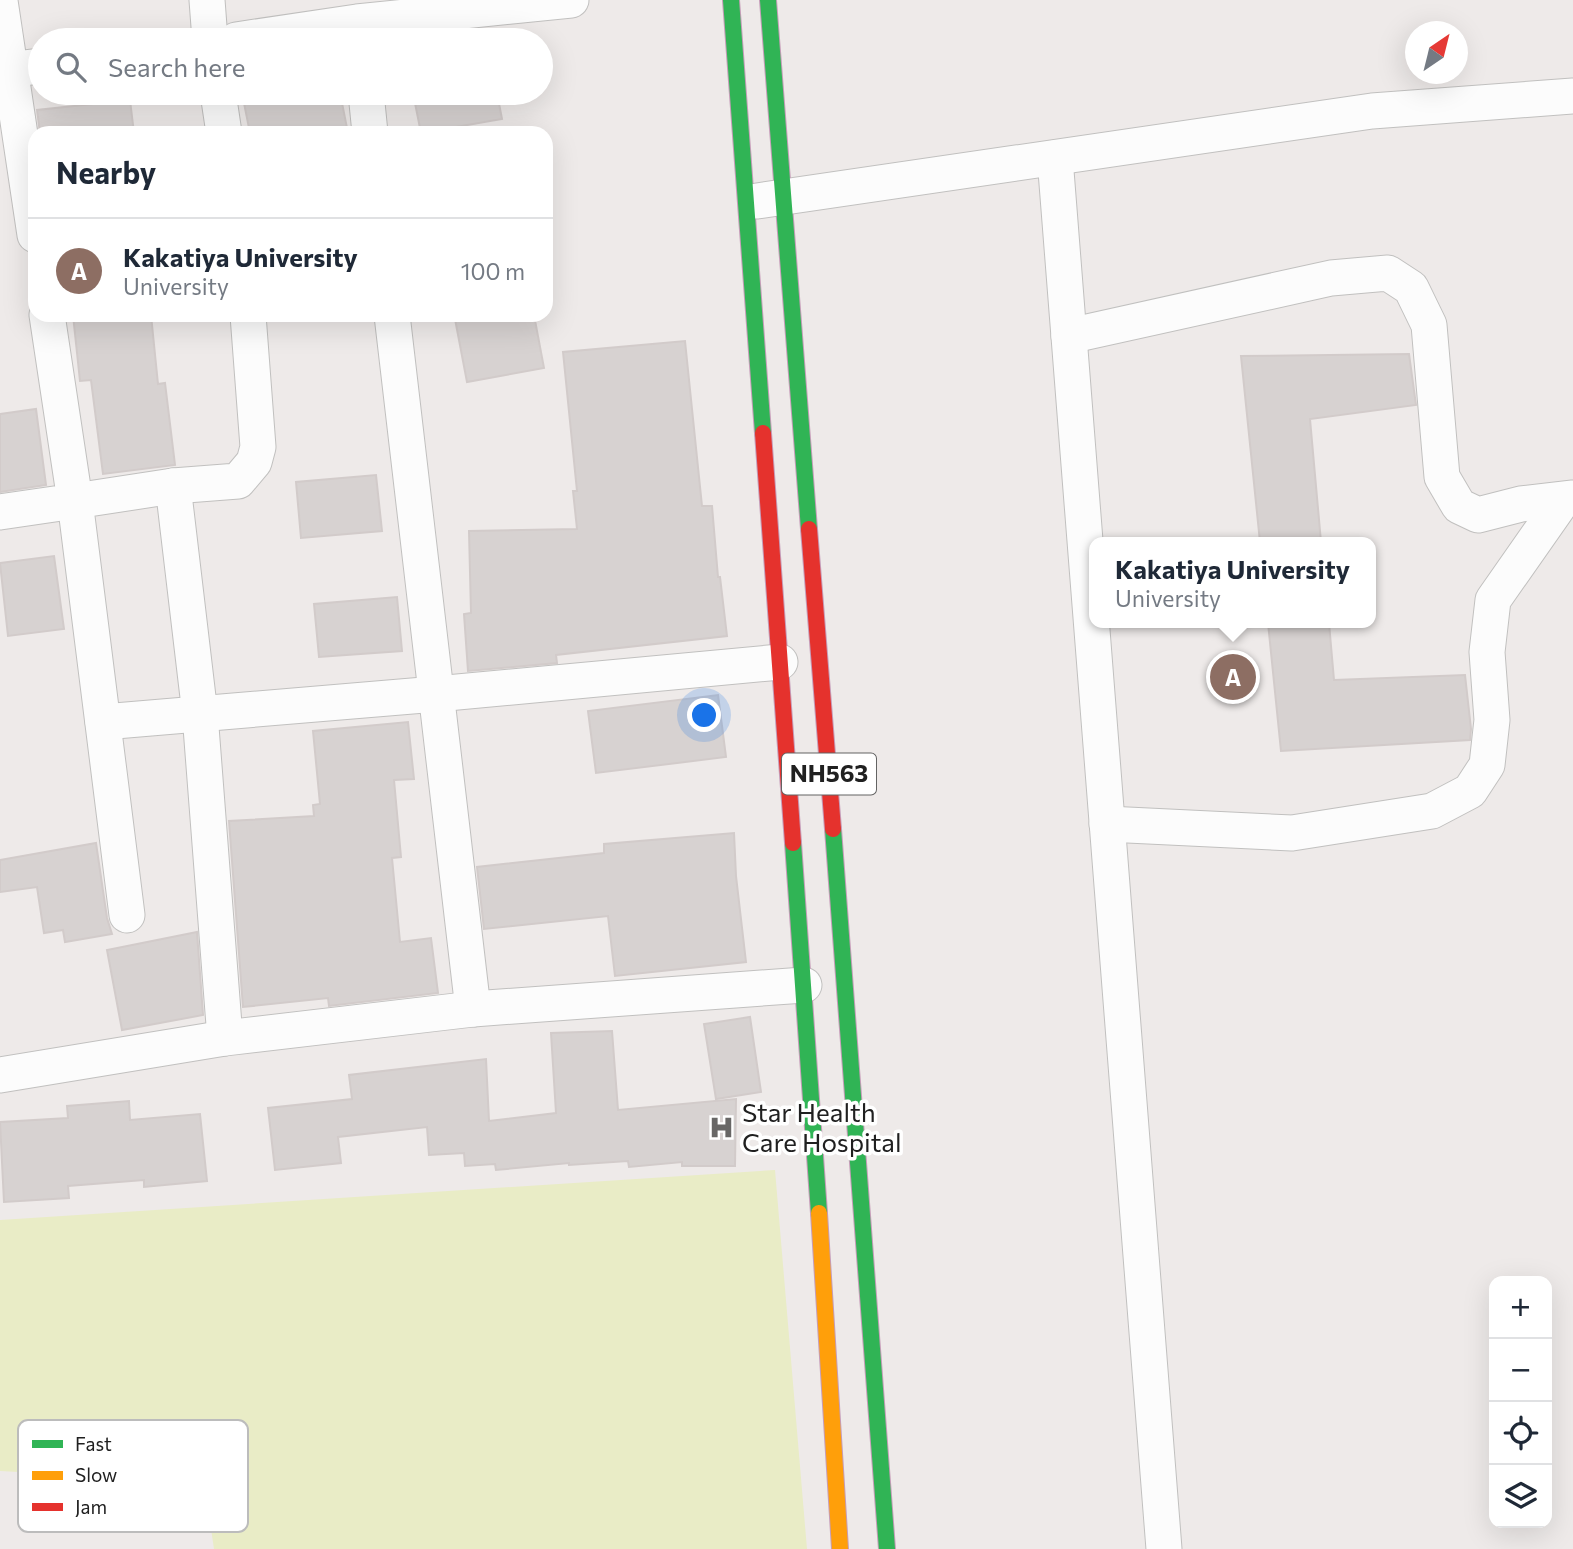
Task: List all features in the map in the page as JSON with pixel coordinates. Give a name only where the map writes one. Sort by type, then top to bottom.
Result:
[{"type":"highway","name":"NH563","points":[[731,0],[804,985],[840,1549]]},
{"type":"highway","name":"NH563","points":[[768,0],[887,1549]]},
{"type":"street","points":[[207,0],[210,28]]},
{"type":"street","points":[[312,28],[357,21],[570,0]]},
{"type":"street","points":[[0,1],[17,69],[28,170]]},
{"type":"street","points":[[746,202],[785,199],[1372,111],[1573,96]]},
{"type":"street","points":[[220,105],[223,126]]},
{"type":"street","points":[[367,105],[369,126]]},
{"type":"street","points":[[1055,158],[1089,593]]},
{"type":"street","points":[[1069,336],[1331,278],[1388,273],[1411,288],[1429,325],[1442,477],[1459,506],[1478,515],[1521,505],[1568,499]]},
{"type":"street","points":[[48,322],[75,501],[127,915]]},
{"type":"street","points":[[0,512],[173,486],[239,481],[254,462],[258,447],[249,322]]},
{"type":"street","points":[[393,322],[473,1009]]},
{"type":"street","points":[[173,486],[200,714],[225,1038]]},
{"type":"street","points":[[1107,824],[1292,833],[1432,811],[1469,791],[1487,765],[1492,720],[1487,652],[1493,600],[1568,499]]},
{"type":"street","points":[[1092,628],[1164,1549]]},
{"type":"street","points":[[103,722],[780,662]]},
{"type":"street","points":[[0,1075],[225,1038],[473,1009],[804,985]]},
{"type":"green space","points":[[775,1170],[807,1549],[214,1549],[211,1532],[248,1532],[248,1420],[18,1420],[18,1472],[0,1471],[0,1220]]},
{"type":"building","points":[[84,105],[131,105],[133,126],[39,126],[37,110]]},
{"type":"building","points":[[244,105],[342,105],[347,126],[249,126]]},
{"type":"building","points":[[415,105],[499,105],[502,119],[462,126],[420,126]]},
{"type":"building","points":[[74,322],[152,322],[158,384],[165,383],[175,465],[103,474],[91,380],[80,381]]},
{"type":"building","points":[[456,322],[535,322],[544,368],[467,382]]},
{"type":"building","points":[[685,341],[702,506],[712,506],[718,577],[727,636],[556,655],[557,663],[468,671],[464,614],[471,613],[469,531],[577,529],[573,491],[577,491],[563,352]]},
{"type":"building","points":[[1409,354],[1416,405],[1310,419],[1321,537],[1259,537],[1241,356]]},
{"type":"building","points":[[36,409],[46,485],[0,492],[0,414]]},
{"type":"building","points":[[376,475],[382,531],[301,538],[296,482]]},
{"type":"building","points":[[54,556],[64,629],[8,636],[0,563]]},
{"type":"building","points":[[397,597],[402,651],[319,657],[314,604]]},
{"type":"building","points":[[1269,628],[1329,628],[1334,680],[1465,675],[1470,740],[1281,751]]},
{"type":"building","points":[[718,695],[726,757],[596,773],[588,711]]},
{"type":"building","points":[[408,722],[414,779],[394,780],[401,857],[392,858],[400,942],[431,938],[438,993],[329,1006],[328,998],[243,1007],[229,821],[314,816],[313,805],[320,804],[313,731]]},
{"type":"building","points":[[734,833],[746,962],[615,976],[608,916],[484,929],[477,867],[604,853],[604,844]]},
{"type":"building","points":[[96,843],[107,918],[112,934],[65,942],[63,930],[44,933],[37,887],[0,892],[0,860]]},
{"type":"building","points":[[197,932],[203,1015],[122,1030],[107,950]]},
{"type":"building","points":[[750,1017],[761,1092],[716,1099],[704,1024]]},
{"type":"building","points":[[612,1031],[618,1110],[736,1099],[735,1166],[682,1166],[682,1162],[629,1167],[628,1161],[496,1170],[495,1164],[465,1166],[464,1153],[429,1155],[427,1127],[338,1137],[341,1163],[275,1170],[268,1108],[352,1099],[349,1075],[486,1059],[489,1121],[556,1113],[551,1033]]},
{"type":"building","points":[[129,1101],[130,1120],[200,1114],[207,1181],[144,1187],[144,1180],[68,1186],[69,1198],[4,1202],[0,1122],[68,1118],[67,1106]]},
{"type":"traffic: fast","points":[[731,0],[763,433]]},
{"type":"traffic: fast","points":[[768,0],[809,529]]},
{"type":"traffic: fast","points":[[833,829],[887,1549]]},
{"type":"traffic: fast","points":[[793,843],[819,1213]]},
{"type":"traffic: slow","points":[[819,1213],[840,1549]]},
{"type":"traffic: jam","points":[[763,433],[793,843]]},
{"type":"traffic: jam","points":[[809,529],[833,829]]},
{"type":"place","name":"Kakatiya University","points":[[1233,677]]},
{"type":"place","name":"Star Health Care Hospital","points":[[722,1128]]}]
